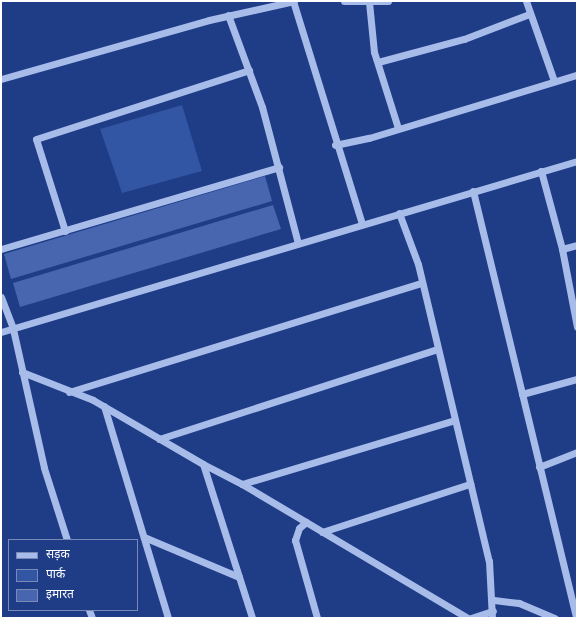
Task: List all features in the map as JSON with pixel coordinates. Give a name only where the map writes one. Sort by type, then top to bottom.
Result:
[{"type":"street","points":[[1,78],[228,15],[294,1],[335,145],[362,224]]},
{"type":"street","points":[[344,1],[388,1]]},
{"type":"street","points":[[526,1],[529,14],[554,81]]},
{"type":"street","points":[[369,2],[370,29],[378,62],[398,128]]},
{"type":"street","points":[[378,62],[464,39],[529,14]]},
{"type":"street","points":[[228,15],[249,70],[279,167],[298,243]]},
{"type":"street","points":[[65,230],[36,139],[249,70]]},
{"type":"street","points":[[335,145],[577,75]]},
{"type":"street","points":[[1,332],[577,161]]},
{"type":"street","points":[[1,249],[279,167]]},
{"type":"street","points":[[541,171],[562,248],[577,327]]},
{"type":"street","points":[[473,191],[576,618]]},
{"type":"street","points":[[22,372],[104,406],[203,464],[242,484],[470,618],[492,614],[494,600],[489,561],[422,283],[399,213]]},
{"type":"street","points":[[562,248],[577,245]]},
{"type":"street","points":[[68,392],[422,283]]},
{"type":"street","points":[[1,297],[12,328],[44,468],[67,539]]},
{"type":"street","points":[[159,439],[438,349]]},
{"type":"street","points":[[522,394],[577,379]]},
{"type":"street","points":[[104,406],[168,618]]},
{"type":"street","points":[[242,484],[455,420]]},
{"type":"street","points":[[539,467],[577,452]]},
{"type":"street","points":[[203,464],[252,618]]},
{"type":"street","points":[[322,532],[470,484]]},
{"type":"street","points":[[306,522],[299,528],[295,540],[317,618]]},
{"type":"street","points":[[144,537],[239,576]]},
{"type":"street","points":[[494,600],[519,603],[555,618]]},
{"type":"green space","points":[[182,105],[202,171],[122,193],[100,129]]},
{"type":"building","points":[[265,176],[272,201],[11,279],[4,254]]},
{"type":"building","points":[[273,205],[281,229],[20,307],[13,283]]}]
